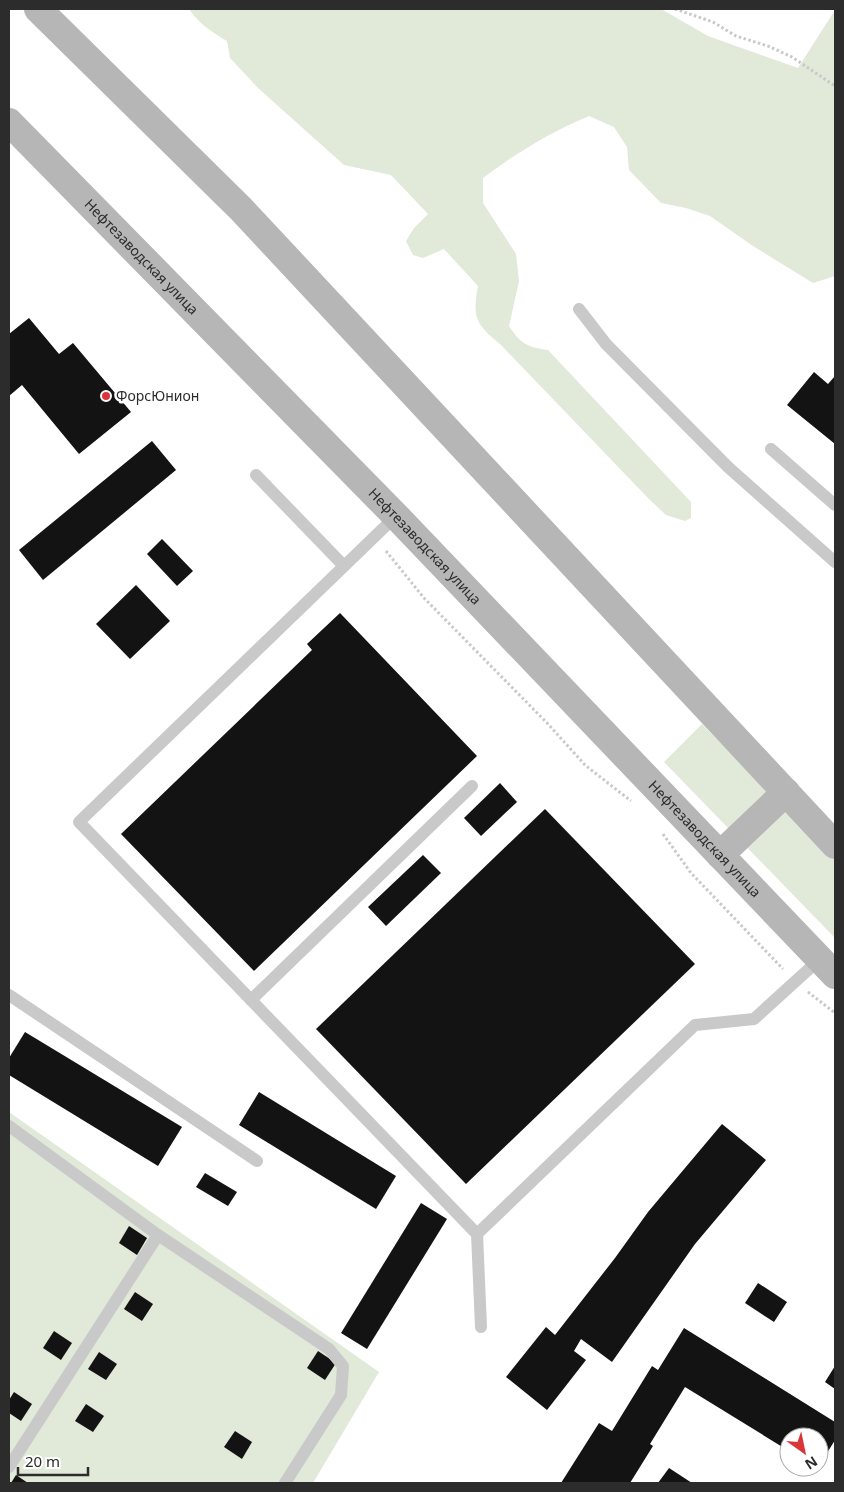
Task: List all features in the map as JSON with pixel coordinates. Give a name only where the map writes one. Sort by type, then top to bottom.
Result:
[{"type":"main road","points":[[38,9],[241,209],[835,845]]},
{"type":"main road","name":"Нефтезаводская улица","points":[[9,122],[396,516],[828,967]]},
{"type":"main road","points":[[720,855],[786,792]]},
{"type":"lane","points":[[579,309],[606,344],[728,467],[835,562]]},
{"type":"lane","points":[[771,449],[835,505]]},
{"type":"lane","points":[[256,475],[344,566]]},
{"type":"lane","points":[[396,516],[79,822],[477,1234],[480,1327]]},
{"type":"lane","points":[[251,1000],[472,786]]},
{"type":"lane","points":[[477,1234],[694,1025],[754,1019],[795,982],[828,967]]},
{"type":"lane","points":[[9,995],[257,1162]]},
{"type":"lane","points":[[9,1126],[158,1235],[329,1349],[344,1366],[341,1395],[285,1483]]},
{"type":"lane","points":[[9,1467],[158,1235]]},
{"type":"path","points":[[675,9],[713,22],[736,36],[768,46],[792,57],[835,86]]},
{"type":"path","points":[[371,540],[385,550],[424,598],[548,724],[585,765],[637,805]]},
{"type":"path","points":[[659,828],[692,873],[795,982],[835,1013]]},
{"type":"green space","points":[[189,9],[661,9],[708,36],[798,68],[835,10],[835,276],[813,283],[753,246],[710,216],[686,208],[661,203],[629,170],[627,147],[614,127],[589,116],[534,144],[483,178],[483,203],[516,254],[519,281],[509,326],[525,344],[548,350],[691,502],[691,518],[685,521],[666,515],[486,331],[478,320],[476,313],[478,286],[444,249],[423,258],[413,255],[406,241],[414,228],[428,214],[391,175],[344,165],[258,88],[230,58],[227,41],[206,27]]},
{"type":"green space","points":[[702,724],[835,860],[835,938],[664,762]]},
{"type":"green space","points":[[9,1112],[379,1372],[313,1483],[9,1483]]},
{"type":"building","points":[[29,318],[59,354],[73,343],[131,412],[79,454],[22,385],[9,396],[9,334]]},
{"type":"building","points":[[814,372],[828,384],[835,376],[835,444],[787,405]]},
{"type":"building","points":[[152,441],[176,470],[43,580],[19,550]]},
{"type":"building","points":[[162,539],[193,571],[177,586],[147,554]]},
{"type":"building","points":[[136,585],[170,621],[130,659],[96,624]]},
{"type":"building","points":[[340,613],[477,756],[254,971],[121,834],[312,650],[307,644]]},
{"type":"building","points":[[500,783],[517,802],[481,836],[464,818]]},
{"type":"building","points":[[545,809],[695,964],[466,1184],[316,1029]]},
{"type":"building","points":[[423,855],[441,873],[386,926],[368,907]]},
{"type":"building","points":[[25,1032],[182,1127],[158,1166],[9,1075],[9,1058]]},
{"type":"building","points":[[259,1092],[396,1176],[376,1209],[239,1125]]},
{"type":"building","points":[[722,1124],[766,1160],[695,1244],[612,1362],[581,1339],[574,1351],[586,1360],[547,1410],[506,1377],[546,1327],[555,1335],[648,1212]]},
{"type":"building","points":[[205,1173],[237,1192],[228,1206],[196,1187]]},
{"type":"building","points":[[421,1203],[447,1219],[367,1349],[341,1333]]},
{"type":"building","points":[[129,1226],[147,1238],[137,1255],[119,1243]]},
{"type":"building","points":[[758,1283],[787,1302],[774,1322],[745,1303]]},
{"type":"building","points":[[135,1292],[153,1304],[142,1321],[124,1309]]},
{"type":"building","points":[[684,1328],[835,1422],[835,1440],[829,1450],[829,1427],[779,1427],[779,1445],[685,1387],[650,1444],[653,1446],[630,1483],[561,1483],[599,1423],[612,1431],[652,1366],[658,1370]]},
{"type":"building","points":[[54,1331],[72,1343],[61,1360],[43,1348]]},
{"type":"building","points":[[318,1351],[336,1363],[325,1380],[307,1368]]},
{"type":"building","points":[[99,1352],[117,1364],[106,1380],[88,1369]]},
{"type":"building","points":[[835,1366],[835,1389],[825,1382]]},
{"type":"building","points":[[14,1392],[32,1404],[21,1421],[9,1413],[9,1400]]},
{"type":"building","points":[[86,1404],[104,1416],[93,1432],[75,1421]]},
{"type":"building","points":[[235,1431],[252,1442],[242,1459],[224,1447]]},
{"type":"building","points":[[669,1468],[692,1483],[658,1483]]},
{"type":"building","points":[[16,1475],[28,1483],[11,1483]]},
{"type":"place","name":"ФорсЮнион","points":[[106,396]]}]
